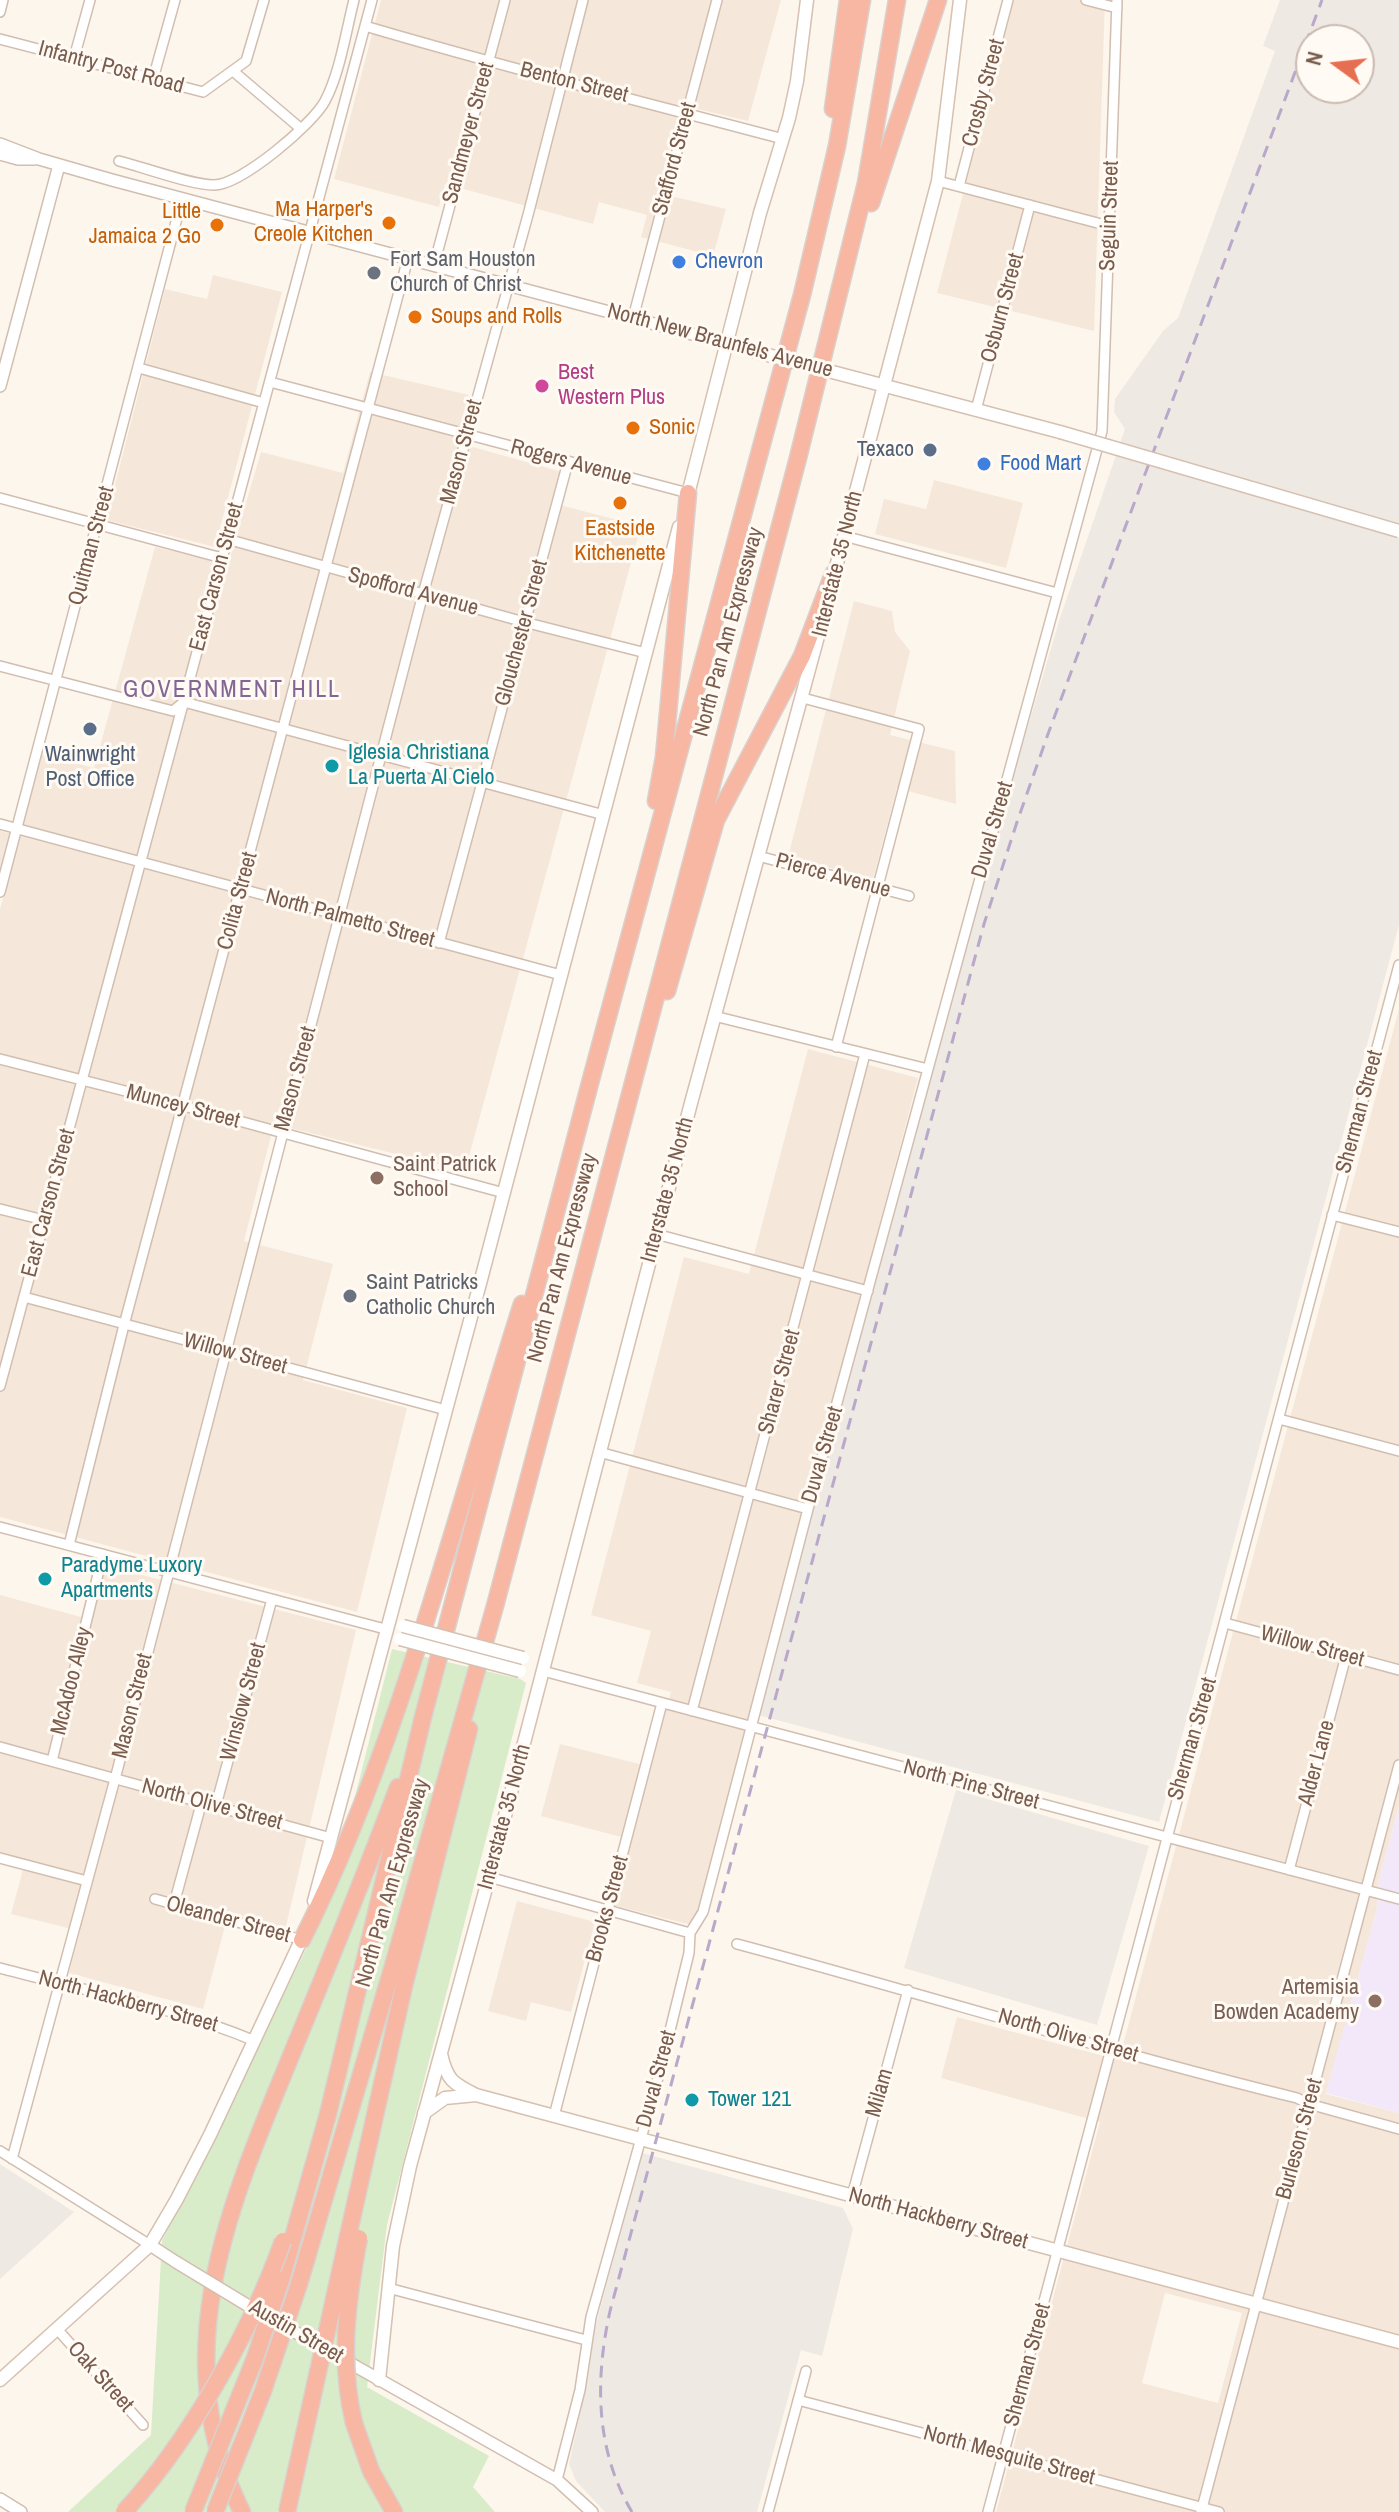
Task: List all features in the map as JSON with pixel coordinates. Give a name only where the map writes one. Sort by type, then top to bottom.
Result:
[{"type":"highway","points":[[802,295],[835,101],[848,0]]},
{"type":"highway","name":"North Pan Am Expressway","points":[[193,2512],[255,2358],[313,2170],[423,1717],[802,295],[837,146],[862,0]]},
{"type":"highway","name":"North Pan Am Expressway","points":[[215,2512],[267,2379],[299,2284],[495,1606],[828,342],[866,183],[897,0]]},
{"type":"highway","points":[[828,342],[938,0]]},
{"type":"highway","points":[[590,1083],[663,767],[688,493]]},
{"type":"highway","points":[[621,1125],[678,960],[716,820],[802,656],[833,574]]},
{"type":"highway","points":[[302,1940],[335,1870],[400,1697],[528,1283],[556,1213]]},
{"type":"highway","points":[[287,2512],[354,2237],[404,1986],[460,1771],[495,1606]]},
{"type":"highway","points":[[242,2512],[221,2464],[207,2396],[204,2361],[217,2269],[244,2172],[373,1853],[423,1717]]},
{"type":"highway","points":[[124,2512],[168,2458],[254,2313],[283,2241],[323,2099],[336,2072]]},
{"type":"highway","points":[[354,2237],[344,2345],[348,2390],[354,2423],[371,2471],[394,2512]]},
{"type":"main road","points":[[0,2380],[150,2245],[177,2199],[302,1940],[504,1193],[756,228],[783,139],[797,81],[807,0]]},
{"type":"main road","name":"Interstate 35 North","points":[[379,2380],[399,2210],[714,1016],[823,624],[833,574],[938,181],[960,0]]},
{"type":"main road","name":"North New Braunfels Avenue","points":[[726,343],[1060,432],[1399,531]]},
{"type":"main road","name":"North Pine Street","points":[[385,1629],[543,1671]]},
{"type":"main road","name":"North Hackberry Street","points":[[441,2050],[450,2080],[476,2095],[1399,2342]]},
{"type":"main road","name":"North Hackberry Street","points":[[424,2113],[445,2098],[476,2095]]},
{"type":"street","points":[[0,12],[3,0]]},
{"type":"street","points":[[74,58],[90,0]]},
{"type":"street","points":[[153,79],[175,0]]},
{"type":"street","name":"Infantry Post Road","points":[[0,39],[203,92],[249,56],[264,0]]},
{"type":"street","points":[[119,161],[200,183],[223,184],[248,172],[271,156],[319,112],[330,90],[354,0]]},
{"type":"street","name":"East Carson Street","points":[[0,1386],[3,1365],[142,863],[372,0]]},
{"type":"street","name":"Sandmeyer Street","points":[[434,265],[505,0]]},
{"type":"street","name":"Mason Street","points":[[12,2159],[115,1779],[423,594],[583,0]]},
{"type":"street","name":"Stafford Street","points":[[633,318],[717,0]]},
{"type":"street","name":"Crosby Street","points":[[959,186],[1008,0]]},
{"type":"street","points":[[1086,0],[1117,4]]},
{"type":"street","name":"Seguin Street","points":[[1102,431],[1117,4]]},
{"type":"street","name":"Benton Street","points":[[365,26],[488,62],[783,139]]},
{"type":"street","points":[[233,71],[300,128]]},
{"type":"street","name":"North New Braunfels Avenue","points":[[0,144],[39,159],[182,199],[726,343]]},
{"type":"street","name":"North New Braunfels Avenue","points":[[0,154],[18,159],[39,159]]},
{"type":"street","points":[[0,386],[59,165]]},
{"type":"street","points":[[938,181],[1109,226]]},
{"type":"street","name":"Quitman Street","points":[[0,892],[182,199]]},
{"type":"street","name":"Osburn Street","points":[[976,410],[1030,205]]},
{"type":"street","name":"Colita Street","points":[[69,1545],[124,1325],[408,258]]},
{"type":"street","points":[[139,368],[264,403]]},
{"type":"street","name":"Rogers Avenue","points":[[270,382],[688,493]]},
{"type":"street","name":"Duval Street","points":[[557,2480],[580,2390],[586,2340],[678,2002],[689,1953],[690,1933],[703,1912],[808,1509],[1102,431]]},
{"type":"street","name":"Glouchester Street","points":[[439,943],[568,462]]},
{"type":"street","points":[[0,498],[222,558]]},
{"type":"street","points":[[844,536],[1057,593]]},
{"type":"street","name":"Spofford Avenue","points":[[227,539],[646,653]]},
{"type":"street","points":[[0,666],[173,711],[184,702],[604,815]]},
{"type":"street","points":[[803,698],[919,729],[836,1047]]},
{"type":"street","name":"North Palmetto Street","points":[[0,824],[561,975]]},
{"type":"street","name":"Pierce Avenue","points":[[758,856],[909,896]]},
{"type":"street","name":"Sherman Street","points":[[988,2512],[1399,965]]},
{"type":"street","points":[[1388,1007],[1399,1010]]},
{"type":"street","points":[[714,1016],[928,1069]]},
{"type":"street","name":"Sharer Street","points":[[692,1711],[865,1054]]},
{"type":"street","name":"Muncey Street","points":[[0,1059],[504,1193]]},
{"type":"street","points":[[0,1209],[44,1220]]},
{"type":"street","points":[[1332,1215],[1399,1232]]},
{"type":"street","points":[[656,1234],[868,1291]]},
{"type":"street","name":"Willow Street","points":[[24,1297],[446,1410]]},
{"type":"street","points":[[1279,1419],[1398,1451],[1399,1443]]},
{"type":"street","points":[[599,1452],[808,1509]]},
{"type":"street","name":"North Pine Street","points":[[0,1527],[385,1629]]},
{"type":"street","name":"McAdoo Alley","points":[[52,1761],[103,1554]]},
{"type":"street","name":"Winslow Street","points":[[216,1805],[272,1599]]},
{"type":"street","name":"Willow Street","points":[[1225,1623],[1399,1670]]},
{"type":"street","name":"Alder Lane","points":[[1289,1870],[1346,1656]]},
{"type":"street","name":"North Pine Street","points":[[543,1671],[1399,1899]]},
{"type":"street","name":"Brooks Street","points":[[554,2116],[662,1703]]},
{"type":"street","name":"North Olive Street","points":[[0,1747],[331,1838]]},
{"type":"street","name":"Burleson Street","points":[[1202,2510],[1399,1765]]},
{"type":"street","points":[[174,1904],[202,1801]]},
{"type":"street","points":[[0,1858],[87,1881]]},
{"type":"street","points":[[489,1877],[690,1933]]},
{"type":"street","name":"Oleander Street","points":[[155,1899],[302,1940]]},
{"type":"street","name":"North Olive Street","points":[[737,1944],[1297,2098],[1399,2129]]},
{"type":"street","name":"North Hackberry Street","points":[[0,1968],[207,2023],[255,2041]]},
{"type":"street","name":"Milam","points":[[852,2196],[908,1990]]},
{"type":"street","name":"Austin Street","points":[[0,2151],[247,2305],[557,2480],[592,2512]]},
{"type":"street","points":[[388,2288],[586,2340]]},
{"type":"street","name":"Oak Street","points":[[57,2329],[143,2425]]},
{"type":"street","points":[[768,2512],[806,2371]]},
{"type":"street","name":"North Mesquite Street","points":[[798,2400],[1202,2510],[1219,2512]]},
{"type":"street","points":[[0,2499],[21,2512]]},
{"type":"shaded area","points":[[381,0],[781,0],[748,121],[681,105],[658,193],[726,209],[713,256],[641,237],[647,215],[599,202],[593,224],[445,184],[439,207],[334,179]]},
{"type":"shaded area","points":[[1014,0],[1105,0],[1094,331],[937,293]]},
{"type":"shaded area","points":[[1280,0],[1399,0],[1399,925],[1159,1822],[758,1715],[979,892],[1060,618],[1125,429],[1114,412],[1115,399],[1163,331],[1178,318],[1275,51],[1263,46]]},
{"type":"shaded area","points":[[213,275],[282,292],[215,547],[106,520],[165,289],[207,299]]},
{"type":"shaded area","points":[[370,372],[469,395],[455,442],[562,472],[552,503],[641,526],[465,1171],[274,1124],[244,1241],[333,1264],[303,1380],[407,1408],[357,1612],[0,1517],[0,909],[4,896],[0,894],[0,831],[17,835],[40,754],[94,768],[155,547],[228,564],[261,452],[343,473]]},
{"type":"shaded area","points":[[934,480],[1023,503],[1006,568],[875,534],[884,499],[926,509]]},
{"type":"shaded area","points":[[854,601],[892,611],[895,632],[910,651],[890,735],[955,751],[956,804],[897,788],[873,879],[788,857]]},
{"type":"shaded area","points":[[1399,1009],[1399,1806],[1379,1880],[1377,1909],[1326,2094],[1399,2113],[1399,2512],[996,2512],[1100,2122],[941,2078],[957,2017],[1119,2060]],"holes":[[[1165,2293],[1242,2313],[1218,2403],[1142,2383]]]},
{"type":"shaded area","points":[[808,1049],[918,1078],[695,1926],[613,1905],[629,1839],[541,1816],[560,1744],[651,1767],[671,1692],[637,1683],[651,1631],[591,1615],[684,1257],[749,1274]]},
{"type":"shaded area","points":[[95,1563],[356,1630],[285,1930],[228,1915],[203,2009],[69,1973],[80,1931],[11,1914],[25,1862],[0,1854],[0,1595],[81,1617]]},
{"type":"shaded area","points":[[956,1790],[1149,1846],[1097,2025],[904,1968]]},
{"type":"shaded area","name":"Artemisia Bowden Academy","points":[[1399,1806],[1399,2113],[1326,2093],[1377,1909],[1379,1880]]},
{"type":"shaded area","points":[[517,1901],[595,1922],[571,2012],[531,2002],[526,2021],[488,2011]]},
{"type":"shaded area","points":[[642,2153],[843,2208],[853,2229],[822,2356],[801,2350],[757,2512],[605,2512],[576,2481],[569,2464],[588,2378],[595,2328]]},
{"type":"shaded area","points":[[0,2164],[74,2212],[0,2279]]},
{"type":"green space","points":[[392,1649],[520,1679],[526,1683],[387,2225],[367,2387],[489,2456],[473,2487],[495,2512],[68,2512],[151,2435],[162,2241],[307,1947],[354,1801]]},
{"type":"railway","points":[[632,2512],[611,2464],[602,2414],[602,2362],[610,2311],[984,924],[1048,734],[1322,0]]},
{"type":"place","name":"Ma Harper's Creole Kitchen","points":[[389,223]]},
{"type":"place","name":"Little Jamaica 2 Go","points":[[217,225]]},
{"type":"place","name":"Chevron","points":[[679,262]]},
{"type":"place","name":"Fort Sam Houston Church of Christ","points":[[374,273]]},
{"type":"place","name":"Soups and Rolls","points":[[415,317]]},
{"type":"place","name":"Best Western Plus","points":[[542,386]]},
{"type":"place","name":"Sonic","points":[[633,428]]},
{"type":"place","name":"Texaco","points":[[930,450]]},
{"type":"place","name":"Food Mart","points":[[984,464]]},
{"type":"place","name":"Eastside Kitchenette","points":[[620,503]]},
{"type":"place","name":"Wainwright Post Office","points":[[90,729]]},
{"type":"place","name":"Iglesia Christiana La Puerta Al Cielo","points":[[332,766]]},
{"type":"place","name":"Saint Patrick School","points":[[377,1178]]},
{"type":"place","name":"Saint Patricks Catholic Church","points":[[350,1296]]},
{"type":"place","name":"Paradyme Luxory Apartments","points":[[45,1579]]},
{"type":"place","name":"Artemisia Bowden Academy","points":[[1375,2001]]},
{"type":"place","name":"Tower 121","points":[[692,2100]]},
{"type":"district","name":"GOVERNMENT HILL","points":[[232,691]]}]
